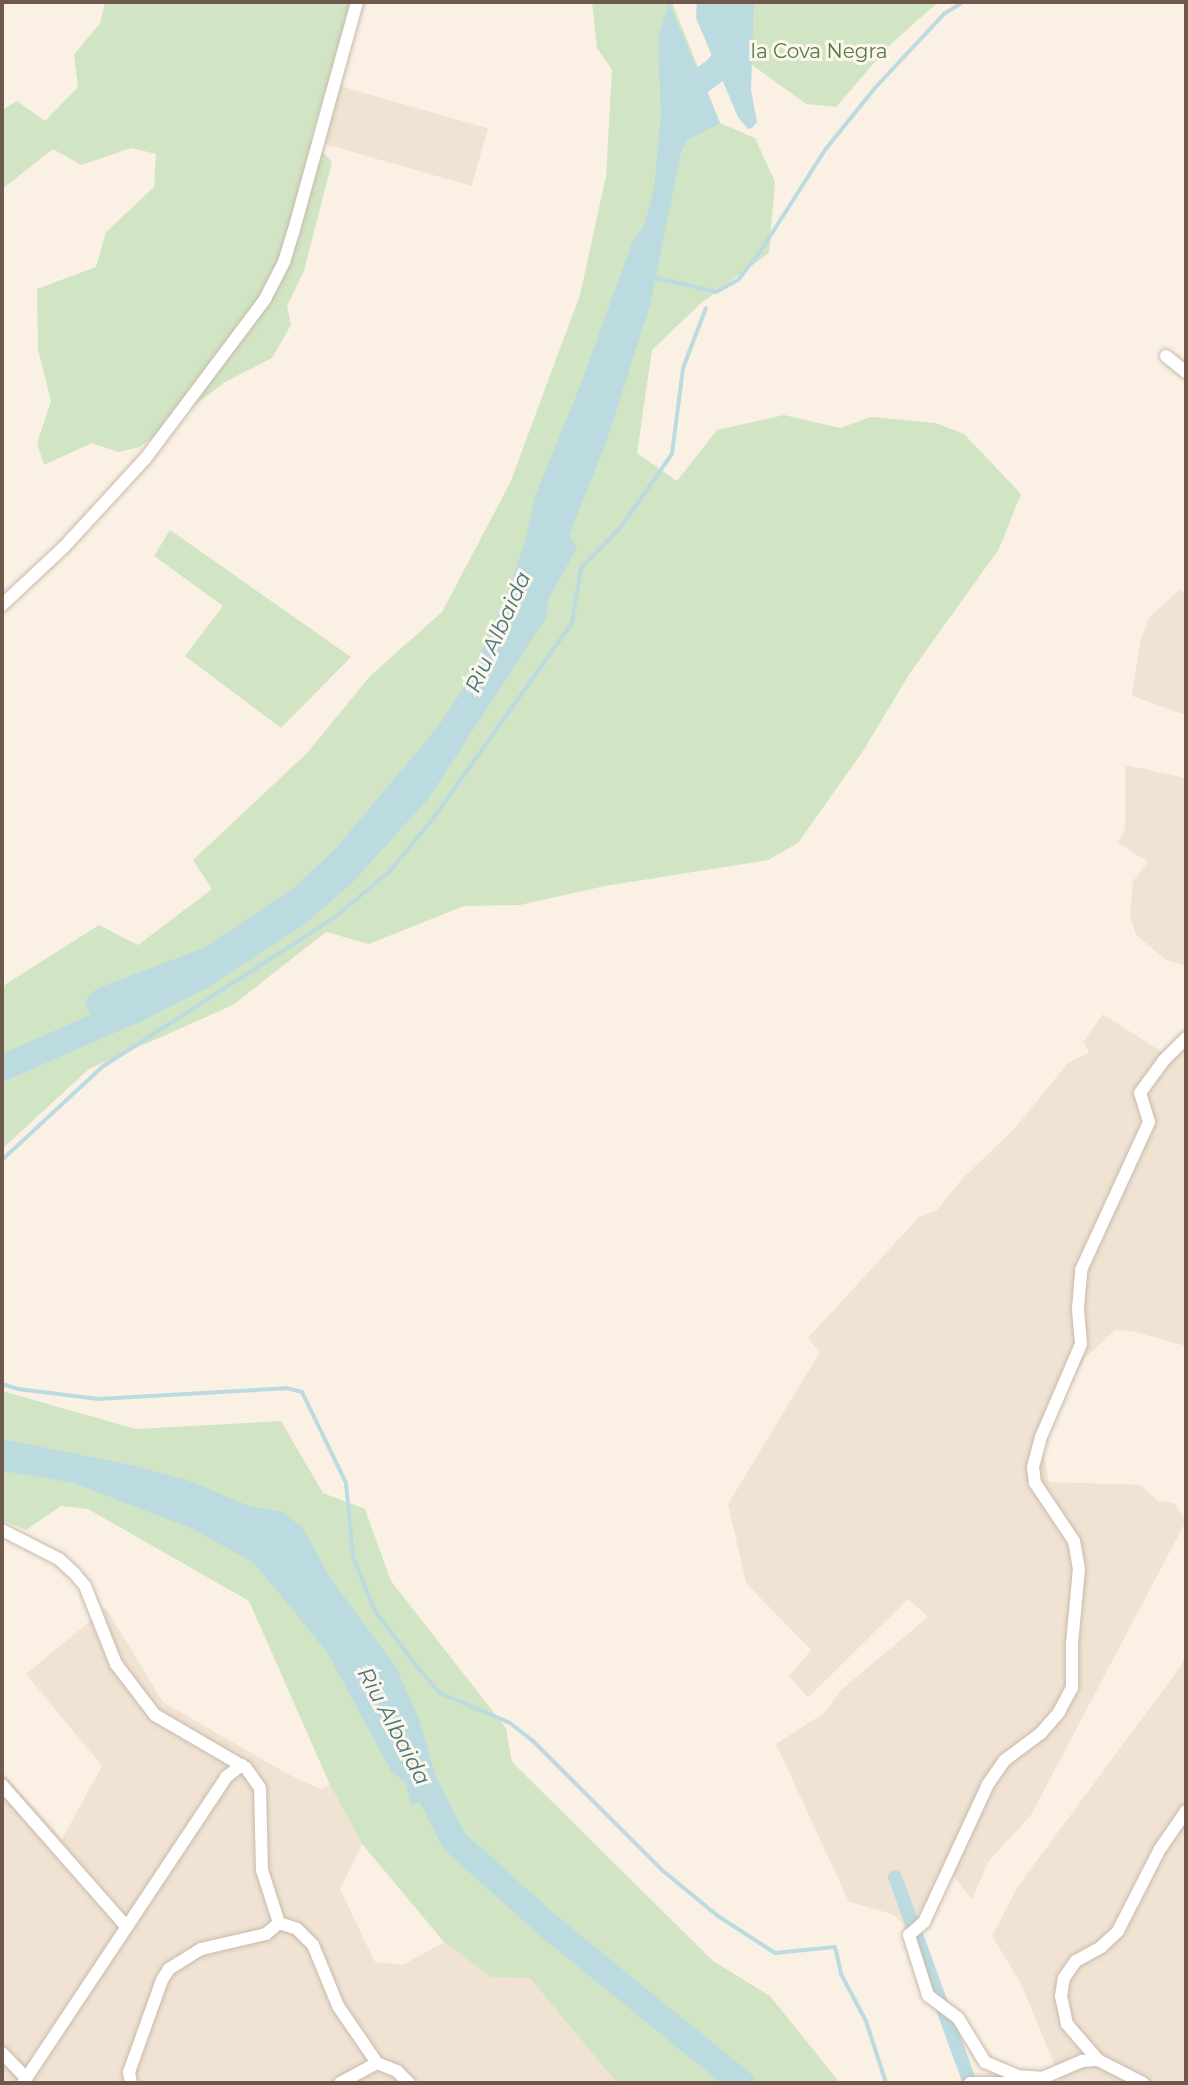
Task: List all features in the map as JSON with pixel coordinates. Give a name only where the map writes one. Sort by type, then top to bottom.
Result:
[{"type":"street","points":[[2,605],[64,547],[145,459],[265,299],[284,262],[293,233],[357,2]]},
{"type":"street","points":[[1166,356],[1186,372]]},
{"type":"street","points":[[1045,2078],[1018,2076],[992,2067],[980,2057],[958,2018],[928,1995],[909,1935],[924,1922],[988,1784],[1005,1760],[1041,1733],[1059,1712],[1072,1688],[1073,1630],[1079,1569],[1077,1555],[1063,1520],[1035,1483],[1033,1467],[1041,1437],[1081,1344],[1081,1270],[1149,1122],[1140,1093],[1163,1061],[1186,1038]]},
{"type":"street","points":[[2,1530],[59,1559],[85,1586],[116,1664],[155,1715],[254,1775],[260,1788],[262,1870],[279,1923]]},
{"type":"street","points":[[2,2053],[24,2081],[226,1777],[242,1765]]},
{"type":"street","points":[[2,1785],[126,1926]]},
{"type":"street","points":[[1143,2083],[1098,2060],[1067,2024],[1061,1996],[1064,1978],[1076,1961],[1101,1947],[1118,1931],[1160,1849],[1186,1811]]},
{"type":"street","points":[[279,1923],[297,1929],[313,1945],[338,2006],[377,2063],[397,2071],[409,2083]]},
{"type":"street","points":[[131,2083],[129,2072],[162,1980],[169,1969],[201,1949],[266,1934],[279,1923]]},
{"type":"street","points":[[1018,2083],[1045,2078],[1082,2061],[1098,2060]]},
{"type":"street","points":[[340,2083],[377,2063]]},
{"type":"street","points":[[970,2083],[1011,2083]]},
{"type":"shaded area","points":[[340,86],[488,128],[471,186],[323,144]]},
{"type":"shaded area","points":[[1179,590],[1186,594],[1186,715],[1132,696],[1140,642],[1149,618]]},
{"type":"shaded area","points":[[1125,765],[1186,778],[1186,966],[1166,960],[1136,935],[1130,915],[1133,881],[1148,862],[1118,843],[1125,829]]},
{"type":"shaded area","points":[[1103,1014],[1162,1052],[1186,1028],[1186,1346],[1132,1331],[1115,1330],[1085,1358],[1041,1437],[1049,1482],[1141,1485],[1158,1501],[1174,1503],[1186,1521],[1031,1815],[988,1862],[972,1900],[949,1870],[910,1941],[901,1922],[892,1914],[849,1902],[776,1744],[824,1713],[841,1690],[928,1617],[908,1599],[808,1698],[789,1676],[811,1650],[746,1583],[728,1504],[820,1352],[808,1338],[919,1217],[937,1210],[962,1179],[1015,1128],[1067,1064],[1089,1052],[1083,1042]]},
{"type":"shaded area","points":[[106,1608],[163,1702],[286,1773],[320,1789],[330,1785],[362,1844],[340,1889],[375,1962],[403,1965],[444,1942],[491,1977],[530,1977],[617,2083],[2,2083],[2,1772],[62,1839],[102,1766],[26,1674]]},
{"type":"shaded area","points":[[1186,1651],[1186,2083],[1062,2083],[1021,1984],[992,1936],[1018,1886],[1181,1666]]},
{"type":"green space","points":[[105,2],[351,2],[311,139],[332,162],[304,271],[287,306],[291,325],[272,358],[225,382],[140,447],[118,452],[92,443],[44,465],[37,443],[51,401],[38,349],[37,289],[96,267],[106,232],[154,187],[156,154],[131,148],[81,165],[53,149],[2,189],[2,110],[17,101],[45,121],[78,87],[74,55],[100,23]]},
{"type":"green space","points":[[592,2],[672,2],[720,123],[755,138],[775,182],[769,253],[700,304],[652,350],[637,453],[677,481],[717,430],[784,415],[840,428],[871,417],[936,423],[964,434],[1021,494],[999,549],[910,673],[863,751],[798,843],[768,860],[605,886],[520,905],[464,906],[369,944],[326,932],[233,1005],[89,1069],[2,1149],[2,991],[6,984],[99,925],[138,945],[212,889],[193,860],[308,752],[370,676],[442,612],[510,483],[580,295],[606,176],[612,70],[597,48]]},
{"type":"green space","name":"la Cova Negra","points":[[732,2],[938,2],[889,46],[836,107],[806,104],[747,61]]},
{"type":"green space","points":[[170,530],[351,657],[281,728],[185,656],[223,606],[154,556]]},
{"type":"green space","points":[[2,1391],[136,1429],[281,1421],[323,1493],[365,1509],[391,1581],[506,1728],[512,1762],[713,1961],[770,1996],[840,2083],[617,2083],[530,1978],[491,1977],[444,1942],[362,1844],[330,1785],[249,1601],[88,1509],[61,1506],[26,1530],[2,1520]]},
{"type":"water","points":[[697,2],[754,2],[751,90],[757,122],[752,128],[748,129],[738,117],[696,18]]},
{"type":"water","points":[[669,3],[720,123],[687,140],[681,153],[650,305],[606,443],[569,535],[577,548],[548,600],[546,618],[428,799],[352,883],[306,923],[205,989],[132,1026],[91,1018],[85,1001],[96,989],[206,947],[295,887],[335,849],[437,728],[468,681],[507,593],[525,542],[535,496],[582,381],[633,240],[644,226],[654,188],[661,117],[658,38]]},
{"type":"water","points":[[2,1439],[131,1465],[187,1480],[249,1506],[283,1512],[303,1528],[329,1576],[396,1667],[419,1719],[440,1790],[411,1806],[406,1783],[391,1771],[327,1652],[254,1563],[193,1529],[74,1483],[2,1471]]},
{"type":"waterway","name":"Riu Albaida","points":[[679,105],[691,88],[717,69],[730,52],[726,2]]},
{"type":"waterway","points":[[653,277],[716,292],[738,280],[760,252],[825,150],[874,89],[944,14],[963,2]]},
{"type":"waterway","points":[[2,1160],[102,1067],[331,920],[389,872],[432,820],[572,623],[581,568],[621,527],[672,454],[683,368],[706,308]]},
{"type":"waterway","name":"Riu Albaida","points":[[2,1068],[141,1007]]},
{"type":"waterway","points":[[2,1384],[18,1389],[98,1399],[286,1388],[302,1392],[346,1483],[353,1557],[375,1611],[418,1668],[440,1693],[510,1723],[533,1741],[662,1870],[718,1916],[775,1953],[835,1947],[841,1974],[866,2021],[886,2083]]},
{"type":"waterway","name":"Riu Albaida","points":[[416,1766],[454,1841],[551,1928],[742,2083]]},
{"type":"waterway","points":[[895,1877],[970,2083]]}]
